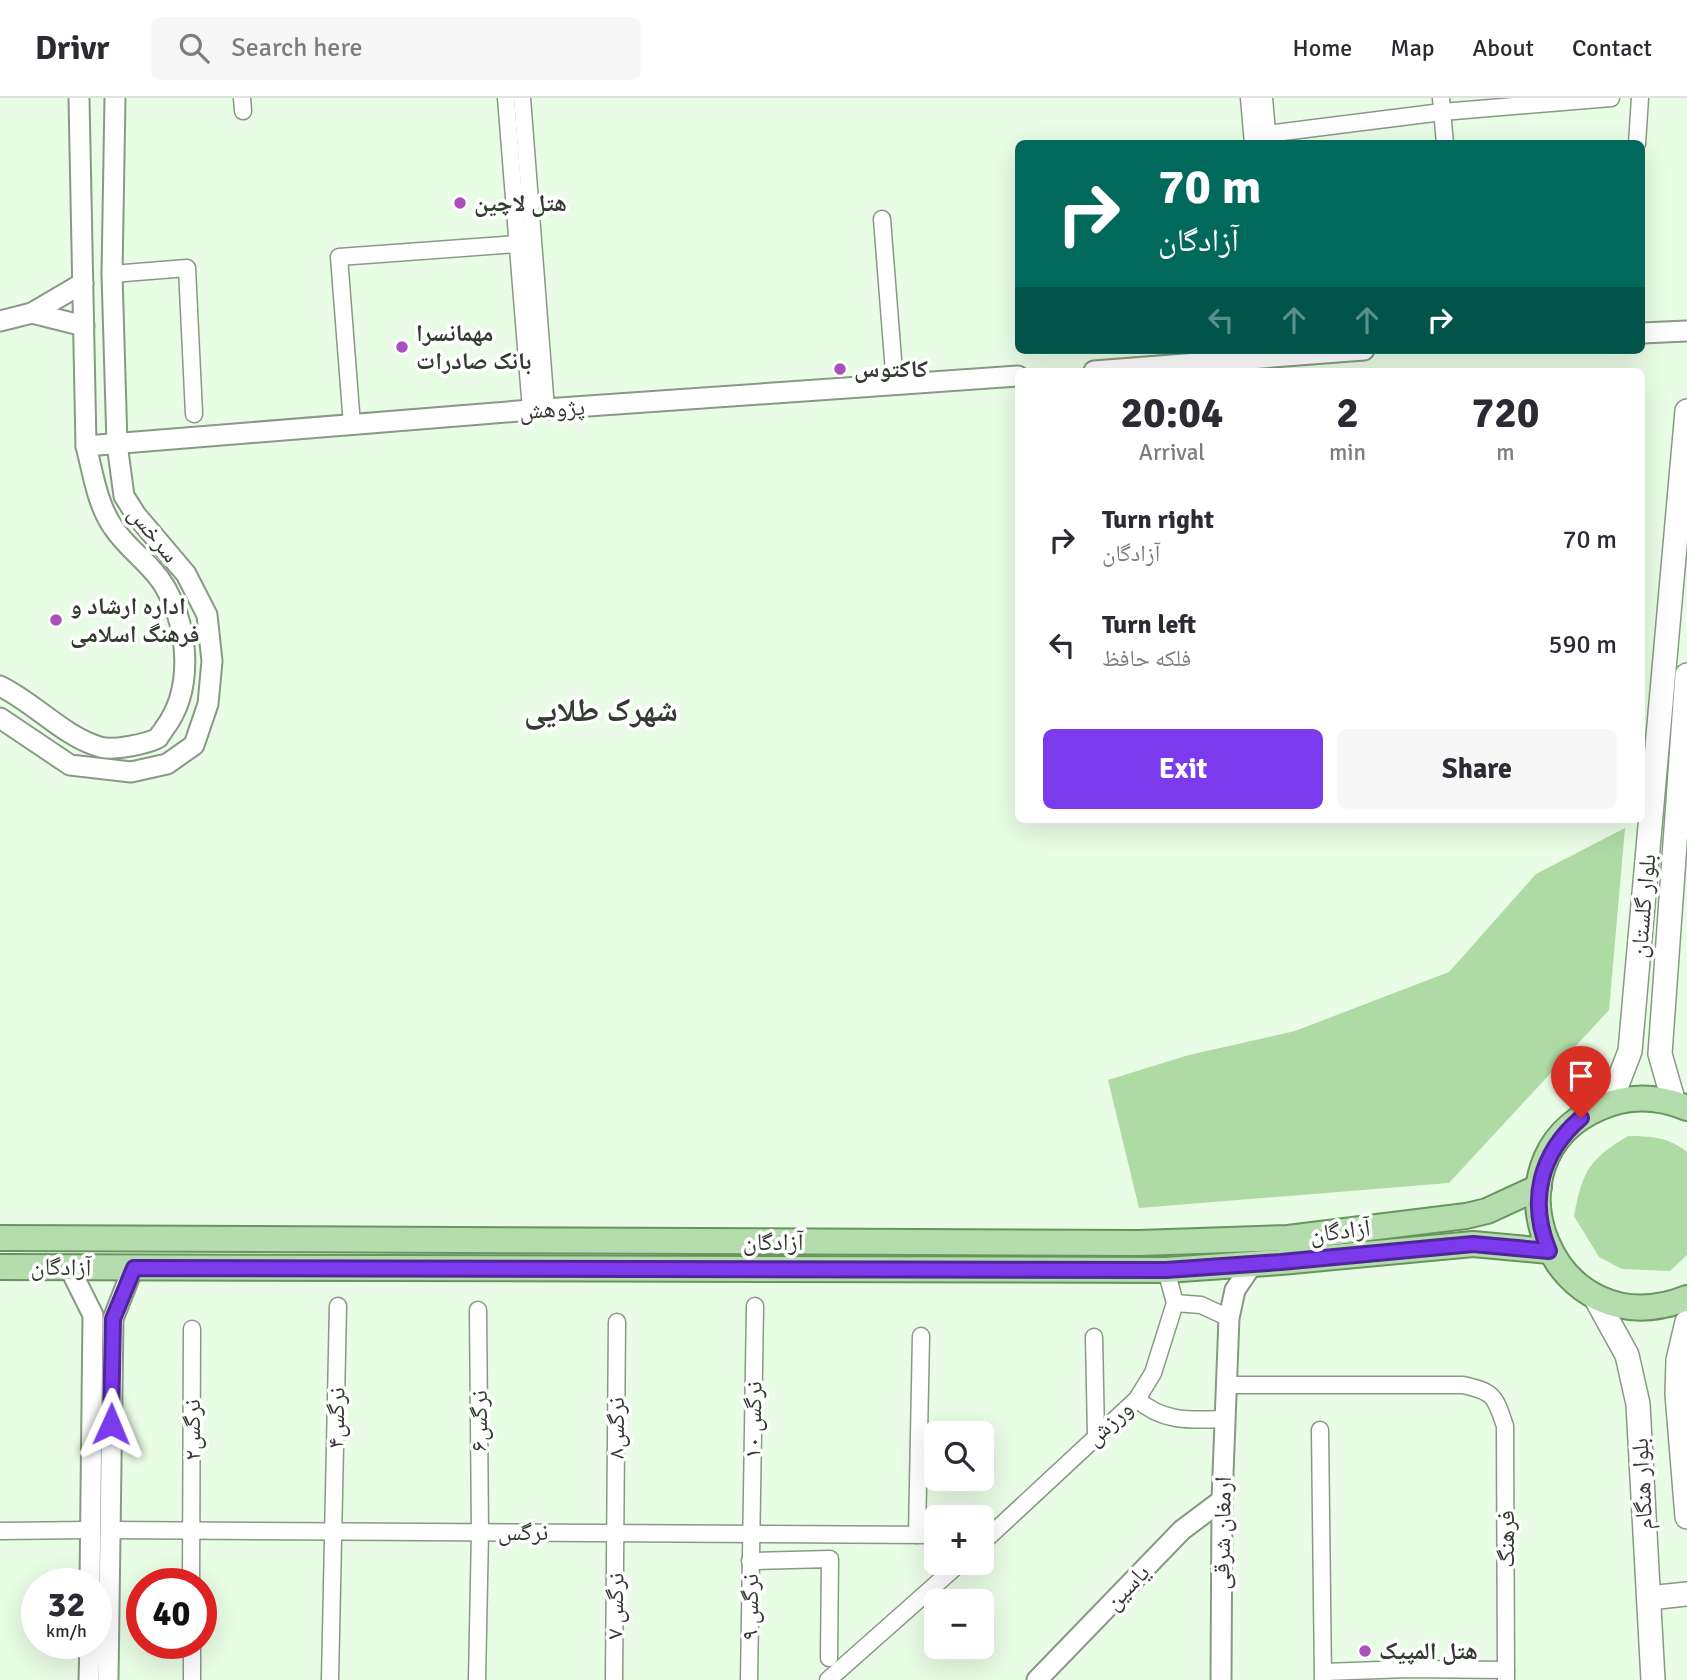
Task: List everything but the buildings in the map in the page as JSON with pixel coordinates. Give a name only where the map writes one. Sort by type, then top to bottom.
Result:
[{"type":"main road","name":"بلوار گلستان","points":[[1610,1103],[1630,1051],[1687,411]]},
{"type":"main road","name":"بلوار گلستان","points":[[1681,1105],[1660,1054],[1687,675]]},
{"type":"main road","points":[[1681,1105],[1642,1098],[1610,1103],[1581,1118],[1568,1129],[1549,1155],[1539,1187],[1539,1220],[1549,1251],[1569,1277],[1595,1297],[1618,1305],[1643,1308],[1659,1307],[1687,1298]]},
{"type":"main road","name":"آزادگان","points":[[0,1238],[1211,1242],[1288,1238],[1466,1216],[1487,1211],[1539,1187]]},
{"type":"main road","points":[[390,1269],[391,1240]]},
{"type":"main road","name":"آزادگان","points":[[0,1267],[1166,1270],[1252,1265],[1473,1244],[1549,1251]]},
{"type":"main road","name":"بلوار هنگام","points":[[1595,1297],[1627,1355],[1636,1390],[1653,1680]]},
{"type":"main road","name":"بلوار هنگام","points":[[1687,1322],[1678,1360],[1677,1394],[1687,1517]]},
{"type":"main road","points":[[1648,1598],[1687,1594]]},
{"type":"street","name":"سرخس","points":[[0,686],[81,739],[103,748],[127,747],[158,738],[173,718],[183,689],[185,654],[180,619],[165,587],[113,527],[100,499],[86,446],[79,98]]},
{"type":"street","name":"سرخس","points":[[0,718],[70,765],[131,772],[167,764],[194,745],[208,704],[212,661],[206,615],[186,574],[136,515],[124,496],[117,444],[112,274],[114,98]]},
{"type":"street","points":[[506,98],[518,244],[539,410]]},
{"type":"street","points":[[522,98],[539,410]]},
{"type":"street","points":[[1250,98],[1253,140]]},
{"type":"street","points":[[1264,98],[1268,139],[1442,105],[1611,98]]},
{"type":"street","points":[[1637,140],[1640,98]]},
{"type":"street","points":[[1442,105],[1445,140]]},
{"type":"street","points":[[882,219],[895,385]]},
{"type":"street","points":[[352,425],[339,257],[518,244]]},
{"type":"street","points":[[112,274],[187,268],[194,414]]},
{"type":"street","points":[[0,321],[32,313],[83,283]]},
{"type":"street","points":[[32,313],[84,326]]},
{"type":"street","points":[[1645,333],[1687,331]]},
{"type":"street","points":[[1126,368],[1278,354]]},
{"type":"street","name":"پژوهش","points":[[86,446],[1015,376]]},
{"type":"street","name":"ارمغان شرقی","points":[[1221,1680],[1222,1500],[1230,1318],[1235,1290],[1252,1265]]},
{"type":"street","points":[[69,1267],[93,1315],[108,1680]]},
{"type":"street","points":[[93,1568],[100,1530],[113,1319],[134,1268]]},
{"type":"street","points":[[1166,1270],[1175,1303],[1200,1305],[1230,1318]]},
{"type":"street","name":"ورزش","points":[[994,1530],[1137,1399],[1153,1373],[1175,1303]]},
{"type":"street","name":"نرگس۴","points":[[330,1680],[338,1306]]},
{"type":"street","name":"نرگس ۱۰","points":[[751,1534],[755,1306]]},
{"type":"street","name":"نرگس۶","points":[[477,1680],[480,1532],[478,1310]]},
{"type":"street","name":"نرگس۸","points":[[616,1533],[617,1322]]},
{"type":"street","name":"نرگس۲","points":[[191,1568],[192,1329]]},
{"type":"street","points":[[917,1535],[921,1336]]},
{"type":"street","points":[[1094,1337],[1096,1436]]},
{"type":"street","name":"فرهنگ","points":[[1227,1385],[1464,1385],[1482,1389],[1496,1399],[1505,1426],[1506,1675]]},
{"type":"street","points":[[1137,1399],[1147,1409],[1179,1420],[1225,1419]]},
{"type":"street","points":[[1320,1430],[1323,1676],[1506,1675]]},
{"type":"street","name":"یاسین","points":[[1037,1680],[1054,1672],[1182,1530],[1222,1500]]},
{"type":"street","name":"نرگس","points":[[0,1531],[924,1535]]},
{"type":"street","name":"نرگس ۷","points":[[614,1680],[616,1533]]},
{"type":"street","name":"نرگس ۹","points":[[749,1680],[751,1534]]},
{"type":"street","points":[[750,1561],[830,1559],[829,1658]]},
{"type":"street","points":[[828,1680],[946,1575]]},
{"type":"street","points":[[89,1680],[90,1659]]},
{"type":"street","points":[[192,1659],[192,1680]]},
{"type":"green space","points":[[1625,828],[1609,1010],[1449,1183],[1139,1208],[1108,1080],[1189,1055],[1295,1031],[1449,972],[1536,874]]},
{"type":"green space","points":[[1628,1136],[1659,1138],[1687,1152],[1687,1255],[1670,1271],[1622,1269],[1599,1257],[1574,1216],[1580,1188],[1589,1168],[1604,1152]]},
{"type":"place","name":"هتل لاچین","points":[[460,203]]},
{"type":"place","name":"مهمانسرا بانک صادرات","points":[[402,347]]},
{"type":"place","name":"کاکتوس","points":[[840,369]]},
{"type":"place","name":"اداره ارشاد و فرهنگ اسلامی","points":[[56,620]]},
{"type":"place","name":"هتل المپیک","points":[[1365,1651]]},
{"type":"district","name":"شهرک طلایی","points":[[601,710]]},
{"type":"route","points":[[111,1424],[113,1319],[134,1268],[1166,1270],[1473,1244],[1549,1251],[1539,1220],[1539,1187],[1549,1155],[1568,1129],[1581,1118]]}]
